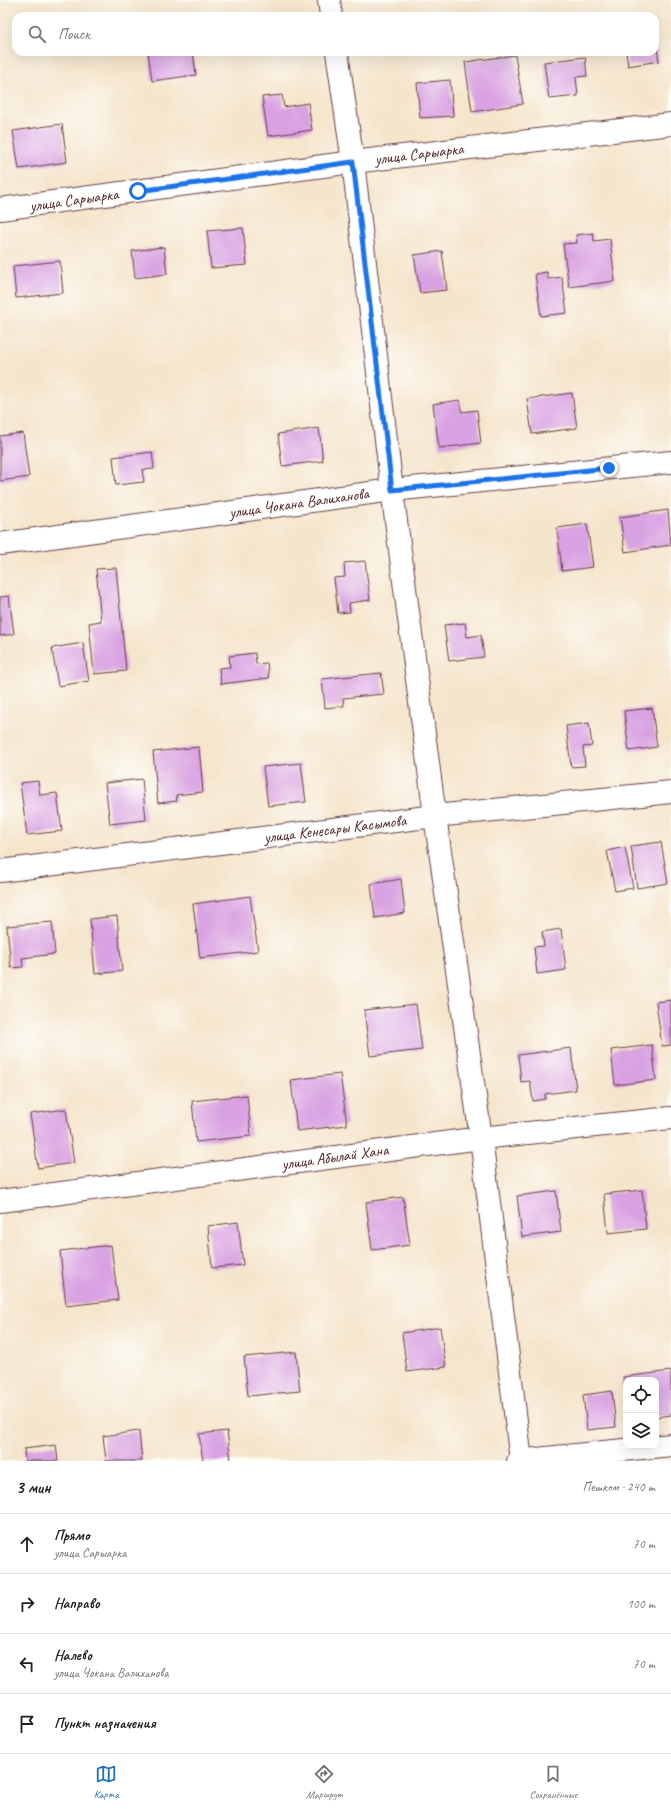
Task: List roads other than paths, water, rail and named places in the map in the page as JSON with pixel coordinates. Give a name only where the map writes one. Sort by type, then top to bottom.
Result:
[{"type":"street","points":[[329,0],[330,12]]},
{"type":"street","points":[[338,56],[353,162],[392,490],[435,816],[482,1138],[520,1461],[671,1445]]},
{"type":"street","name":"улица Сарыарка","points":[[0,210],[353,162],[671,124]]},
{"type":"street","name":"улица Чокана Валиханова","points":[[0,544],[392,490],[671,462]]},
{"type":"street","name":"улица Кенесары Касымова","points":[[0,871],[435,816],[671,792]]},
{"type":"street","name":"улица Абылай Хана","points":[[0,1201],[482,1138],[671,1118]]}]
